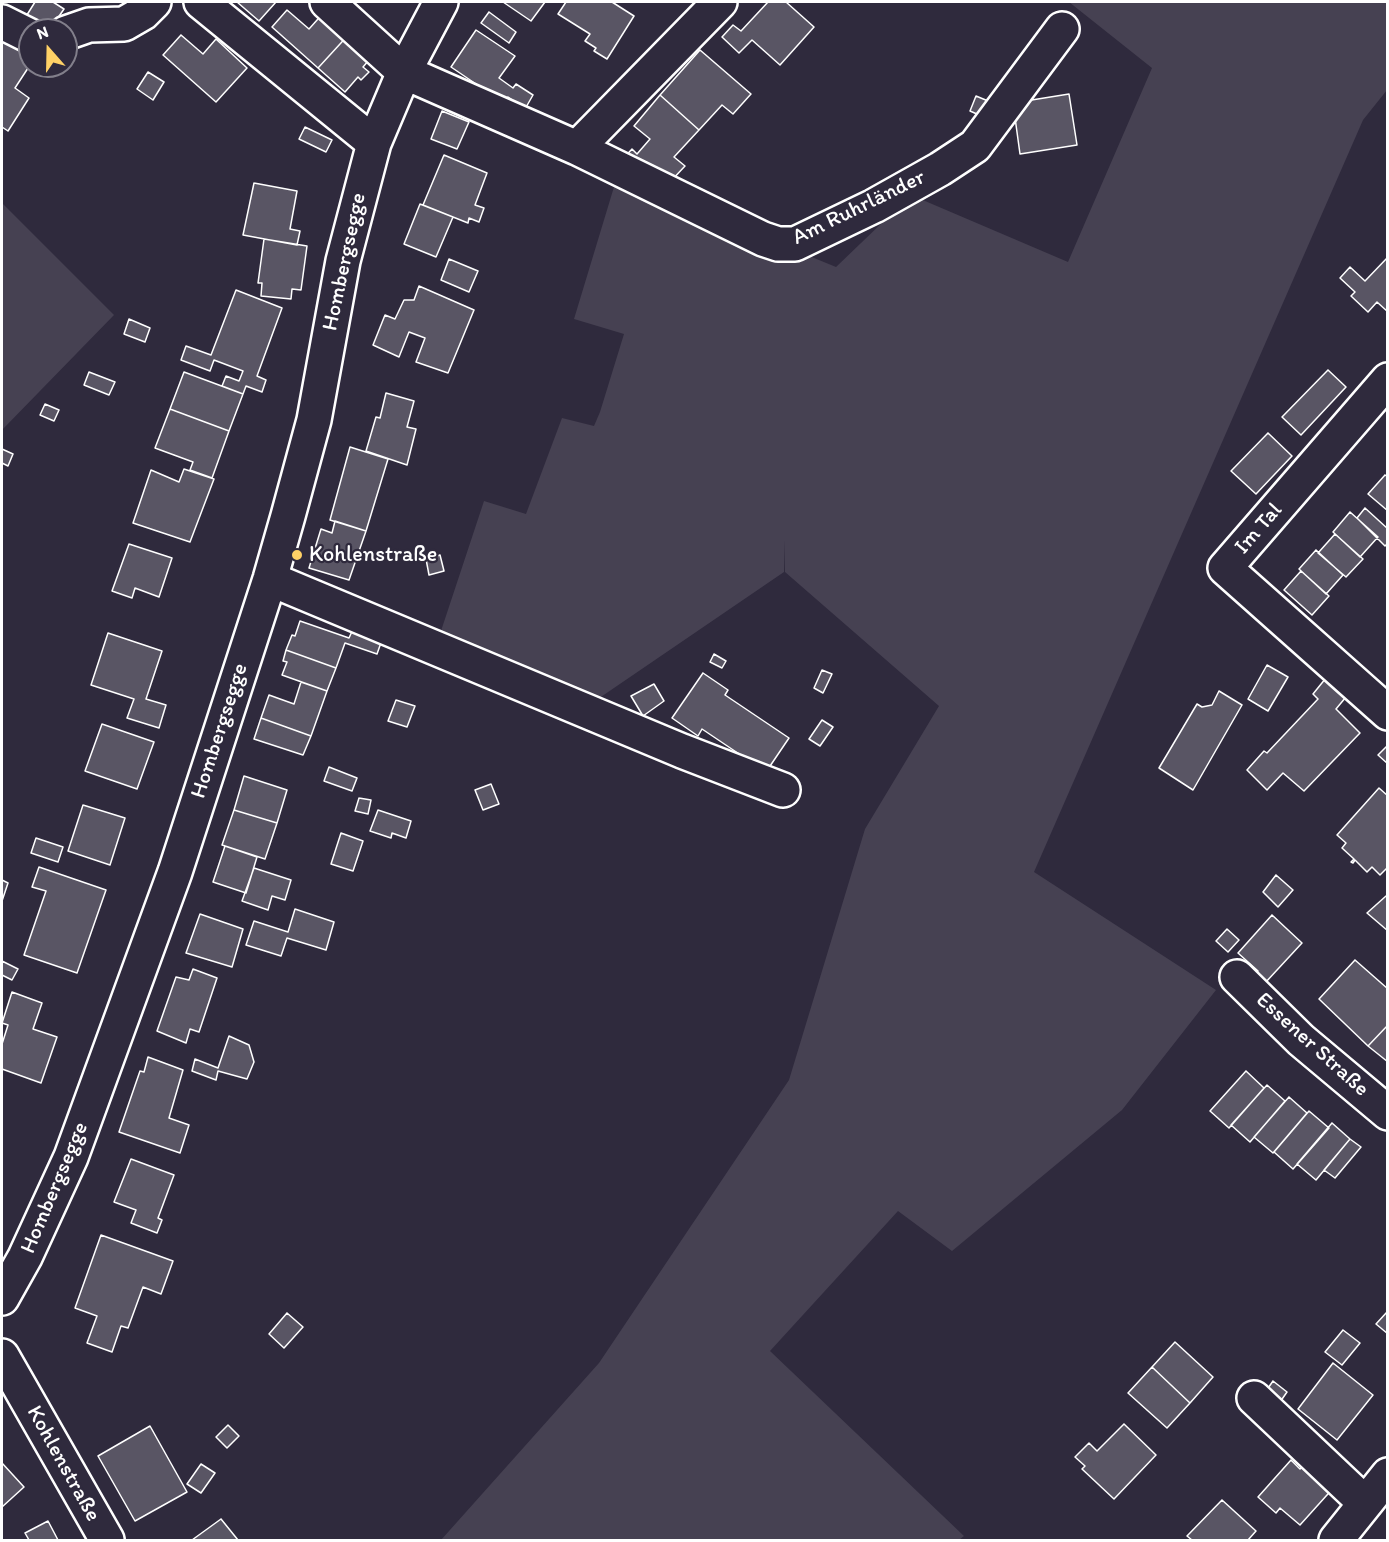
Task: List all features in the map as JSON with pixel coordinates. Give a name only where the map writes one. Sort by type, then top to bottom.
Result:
[{"type":"street","points":[[78,29],[89,26],[124,24],[143,13],[154,2]]},
{"type":"street","points":[[201,2],[374,143]]},
{"type":"street","name":"Am Ruhrländer","points":[[327,2],[404,72],[577,148],[763,239],[778,244],[795,244],[874,206],[940,169],[975,146],[1062,29]]},
{"type":"street","name":"Hombergsegge","points":[[2,1298],[25,1257],[71,1157],[175,872],[270,579],[314,420],[342,261],[374,143],[404,72],[441,2]]},
{"type":"street","points":[[577,148],[720,2]]},
{"type":"street","points":[[2,22],[18,30]]},
{"type":"street","name":"Im Tal","points":[[1388,380],[1225,568],[1388,713]]},
{"type":"street","points":[[270,579],[682,751],[783,789]]},
{"type":"street","name":"Essener Straße","points":[[1237,977],[1301,1040],[1388,1113]]},
{"type":"street","name":"Kohlenstraße","points":[[2,1356],[106,1540]]},
{"type":"street","points":[[1254,1398],[1365,1503]]},
{"type":"street","points":[[1336,1540],[1388,1474]]},
{"type":"shaded area","points":[[1069,2],[1387,2],[1387,90],[1363,120],[1034,872],[1216,990],[1122,1110],[952,1251],[898,1211],[770,1351],[964,1536],[959,1540],[441,1540],[599,1363],[789,1080],[865,829],[939,706],[785,572],[785,540],[784,572],[592,703],[438,640],[484,501],[526,514],[562,418],[594,426],[600,412],[624,334],[574,319],[617,177],[836,267],[911,195],[1068,262],[1152,68]]},
{"type":"shaded area","points":[[2,203],[114,315],[2,430]]},
{"type":"building","points":[[35,2],[53,2],[64,9],[58,18],[25,18]]},
{"type":"building","points":[[237,2],[276,2],[259,21]]},
{"type":"building","points":[[503,2],[545,2],[531,21]]},
{"type":"building","points":[[566,2],[612,2],[634,16],[607,59],[594,51],[596,48],[585,41],[590,34],[558,14]]},
{"type":"building","points":[[768,2],[786,2],[814,27],[780,65],[752,40],[739,53],[722,37],[733,25],[741,31]]},
{"type":"building","points":[[287,10],[309,29],[326,10],[351,32],[318,68],[272,27]]},
{"type":"building","points":[[489,12],[516,32],[509,43],[481,23]]},
{"type":"building","points":[[476,30],[515,56],[499,78],[513,88],[516,84],[533,95],[525,109],[508,97],[504,103],[451,67]]},
{"type":"building","points":[[351,32],[375,53],[363,67],[369,72],[361,80],[358,77],[345,92],[318,68]]},
{"type":"building","points":[[181,35],[203,54],[216,39],[247,68],[216,102],[163,55]]},
{"type":"building","points":[[2,37],[18,44],[18,78],[22,78],[15,88],[29,98],[8,131],[2,127]]},
{"type":"building","points":[[700,50],[751,94],[733,114],[722,105],[699,130],[660,95]]},
{"type":"building","points":[[148,72],[164,82],[153,100],[137,89]]},
{"type":"building","points":[[1069,94],[1077,145],[1020,154],[1013,103]]},
{"type":"building","points":[[660,95],[699,130],[674,157],[685,166],[670,182],[621,161],[632,149],[637,154],[650,139],[634,126]]},
{"type":"building","points":[[976,96],[993,103],[986,118],[970,111]]},
{"type":"building","points":[[442,111],[469,122],[457,149],[431,139]]},
{"type":"building","points":[[305,127],[332,140],[326,152],[299,139]]},
{"type":"building","points":[[444,155],[487,173],[475,205],[484,208],[479,222],[469,218],[468,223],[423,205]]},
{"type":"building","points":[[254,183],[297,191],[290,229],[300,231],[297,245],[243,235]]},
{"type":"building","points":[[420,204],[453,217],[436,257],[404,244]]},
{"type":"building","points":[[264,239],[307,246],[301,290],[292,289],[291,299],[261,296],[262,283],[258,283]]},
{"type":"building","points":[[1388,257],[1388,312],[1377,302],[1368,312],[1351,296],[1355,292],[1340,278],[1350,267],[1365,281]]},
{"type":"building","points":[[449,259],[478,271],[469,292],[441,280]]},
{"type":"building","points":[[419,286],[474,310],[448,373],[416,362],[425,338],[409,332],[399,357],[373,345],[385,315],[395,319],[404,300],[414,300]]},
{"type":"building","points":[[236,290],[282,308],[257,376],[266,380],[262,392],[246,386],[243,394],[222,386],[226,376],[239,381],[243,371],[214,360],[210,371],[181,360],[186,346],[211,355]]},
{"type":"building","points":[[129,319],[150,328],[145,342],[124,334]]},
{"type":"building","points":[[1328,370],[1346,387],[1301,435],[1282,417]]},
{"type":"building","points":[[89,372],[115,382],[109,395],[84,385]]},
{"type":"building","points":[[184,372],[243,394],[229,431],[170,409]]},
{"type":"building","points":[[386,393],[414,401],[407,427],[416,429],[407,465],[366,451],[376,417],[380,418]]},
{"type":"building","points":[[45,404],[59,410],[54,421],[40,415]]},
{"type":"building","points":[[170,409],[229,431],[212,478],[190,470],[193,462],[155,448]]},
{"type":"building","points":[[1268,433],[1292,456],[1256,494],[1231,471]]},
{"type":"building","points":[[350,447],[388,459],[366,531],[330,520]]},
{"type":"building","points":[[2,449],[13,454],[8,466],[2,463]]},
{"type":"building","points":[[184,469],[214,479],[190,542],[133,523],[151,470],[179,482]]},
{"type":"building","points":[[1385,475],[1388,477],[1388,511],[1368,494]]},
{"type":"building","points":[[1365,508],[1388,529],[1388,543],[1385,546],[1357,518]]},
{"type":"building","points":[[1350,512],[1378,537],[1360,557],[1333,532]]},
{"type":"building","points":[[335,521],[366,531],[349,580],[309,568],[321,529],[332,533]]},
{"type":"building","points":[[1335,534],[1363,559],[1346,577],[1318,553]]},
{"type":"building","points":[[129,544],[172,558],[159,597],[135,588],[132,598],[112,591]]},
{"type":"building","points":[[1316,550],[1343,575],[1326,594],[1299,569]]},
{"type":"building","points":[[440,555],[444,571],[429,575],[426,559]]},
{"type":"building","points":[[1301,571],[1329,596],[1312,615],[1284,590]]},
{"type":"building","points":[[300,621],[349,638],[354,627],[383,637],[377,654],[345,643],[336,668],[286,650],[292,635],[295,636]]},
{"type":"building","points":[[108,633],[162,651],[146,699],[166,705],[159,728],[127,718],[134,699],[91,685]]},
{"type":"building","points":[[286,650],[336,668],[327,691],[282,675],[287,662],[283,661]]},
{"type":"building","points":[[714,654],[726,661],[722,668],[710,662]]},
{"type":"building","points":[[1267,665],[1288,677],[1268,711],[1248,699]]},
{"type":"building","points":[[822,670],[832,674],[823,693],[814,688]]},
{"type":"building","points":[[703,673],[728,690],[725,695],[789,738],[766,772],[702,729],[698,736],[672,718]]},
{"type":"building","points":[[1330,673],[1351,691],[1336,709],[1360,733],[1304,791],[1283,773],[1267,790],[1247,770],[1264,751],[1267,753],[1318,699],[1313,694]]},
{"type":"building","points":[[301,682],[327,691],[311,736],[261,718],[269,695],[294,704]]},
{"type":"building","points":[[654,684],[664,701],[643,716],[631,696]]},
{"type":"building","points":[[1219,691],[1242,705],[1193,790],[1159,768],[1197,704],[1202,707],[1212,705]]},
{"type":"building","points":[[396,700],[415,706],[407,727],[388,721]]},
{"type":"building","points":[[261,718],[311,736],[303,755],[254,739]]},
{"type":"building","points":[[822,720],[833,727],[820,746],[809,739]]},
{"type":"building","points":[[102,724],[154,742],[137,789],[85,771]]},
{"type":"building","points":[[1388,745],[1388,764],[1378,755]]},
{"type":"building","points":[[329,767],[357,778],[352,791],[324,781]]},
{"type":"building","points":[[244,776],[287,790],[277,823],[234,810]]},
{"type":"building","points":[[491,784],[499,804],[483,810],[475,790]]},
{"type":"building","points":[[1379,788],[1388,796],[1388,867],[1380,875],[1372,867],[1367,872],[1355,860],[1351,862],[1354,859],[1342,848],[1346,843],[1337,835]]},
{"type":"building","points":[[359,798],[371,800],[368,814],[355,811]]},
{"type":"building","points":[[83,805],[125,818],[110,865],[68,851]]},
{"type":"building","points":[[234,810],[277,823],[265,859],[222,845]]},
{"type":"building","points":[[378,810],[411,821],[406,838],[392,833],[391,838],[370,831]]},
{"type":"building","points":[[341,833],[363,841],[353,871],[331,864]]},
{"type":"building","points":[[36,838],[63,847],[58,862],[31,853]]},
{"type":"building","points":[[225,846],[257,857],[246,893],[213,882]]},
{"type":"building","points":[[39,867],[106,890],[77,973],[24,955],[46,891],[32,887]]},
{"type":"building","points":[[254,868],[291,880],[285,900],[272,896],[268,910],[242,901]]},
{"type":"building","points":[[1276,875],[1293,890],[1278,907],[1263,892]]},
{"type":"building","points":[[2,880],[8,883],[2,901]]},
{"type":"building","points":[[1386,896],[1388,897],[1388,931],[1367,913]]},
{"type":"building","points":[[295,909],[334,922],[326,950],[287,938],[281,956],[246,945],[254,921],[288,932]]},
{"type":"building","points":[[200,914],[243,929],[232,967],[186,953]]},
{"type":"building","points":[[1272,915],[1302,943],[1265,983],[1255,974],[1258,971],[1238,953]]},
{"type":"building","points":[[1227,929],[1239,940],[1228,952],[1216,941]]},
{"type":"building","points":[[1355,960],[1388,989],[1388,1025],[1368,1046],[1319,999]]},
{"type":"building","points":[[2,961],[18,969],[12,980],[2,975]]},
{"type":"building","points":[[193,969],[217,978],[199,1032],[190,1029],[186,1043],[157,1031],[176,977],[189,980]]},
{"type":"building","points":[[12,992],[42,1003],[33,1029],[57,1037],[41,1083],[2,1069],[2,1044],[8,1025],[2,1023]]},
{"type":"building","points":[[1388,1025],[1388,1062],[1368,1046]]},
{"type":"building","points":[[229,1036],[249,1045],[254,1062],[247,1079],[218,1071],[216,1080],[192,1071],[195,1059],[218,1068]]},
{"type":"building","points":[[148,1057],[183,1070],[169,1118],[189,1125],[180,1153],[119,1132],[140,1071],[144,1072]]},
{"type":"building","points":[[1246,1071],[1264,1088],[1229,1128],[1210,1111]]},
{"type":"building","points":[[1267,1085],[1285,1101],[1250,1142],[1231,1125]]},
{"type":"building","points":[[1289,1097],[1307,1113],[1273,1153],[1254,1137]]},
{"type":"building","points":[[1309,1111],[1329,1128],[1293,1169],[1274,1152]]},
{"type":"building","points":[[1332,1123],[1350,1139],[1316,1180],[1297,1164]]},
{"type":"building","points":[[1350,1139],[1361,1147],[1335,1178],[1324,1170]]},
{"type":"building","points":[[131,1159],[174,1175],[158,1218],[162,1220],[157,1233],[131,1223],[136,1210],[114,1202]]},
{"type":"building","points":[[101,1235],[173,1261],[161,1294],[143,1287],[128,1328],[121,1326],[112,1352],[87,1343],[97,1316],[75,1308]]},
{"type":"building","points":[[287,1313],[303,1327],[284,1348],[269,1334]]},
{"type":"building","points":[[1388,1313],[1388,1334],[1376,1324]]},
{"type":"building","points":[[1343,1330],[1360,1343],[1342,1365],[1325,1352]]},
{"type":"building","points":[[1175,1342],[1213,1377],[1190,1403],[1152,1367]]},
{"type":"building","points":[[1333,1363],[1373,1395],[1337,1440],[1298,1409]]},
{"type":"building","points":[[1152,1367],[1190,1403],[1167,1428],[1128,1393]]},
{"type":"building","points":[[1273,1381],[1287,1392],[1280,1402],[1266,1391]]},
{"type":"building","points":[[1124,1424],[1156,1455],[1114,1499],[1082,1469],[1085,1466],[1075,1457],[1089,1443],[1097,1451]]},
{"type":"building","points":[[228,1425],[239,1436],[227,1448],[216,1437]]},
{"type":"building","points":[[150,1426],[187,1492],[135,1521],[98,1456]]},
{"type":"building","points":[[1291,1460],[1300,1469],[1308,1461],[1336,1485],[1300,1525],[1280,1508],[1276,1513],[1258,1497]]},
{"type":"building","points":[[2,1463],[24,1487],[2,1507]]},
{"type":"building","points":[[201,1464],[215,1473],[201,1493],[187,1484]]},
{"type":"building","points":[[1222,1500],[1256,1531],[1248,1540],[1192,1540],[1187,1536]]},
{"type":"building","points":[[221,1519],[238,1540],[192,1540]]},
{"type":"building","points":[[48,1521],[58,1540],[29,1540],[25,1533]]},
{"type":"place","name":"Kohlenstraße","points":[[297,555]]}]
